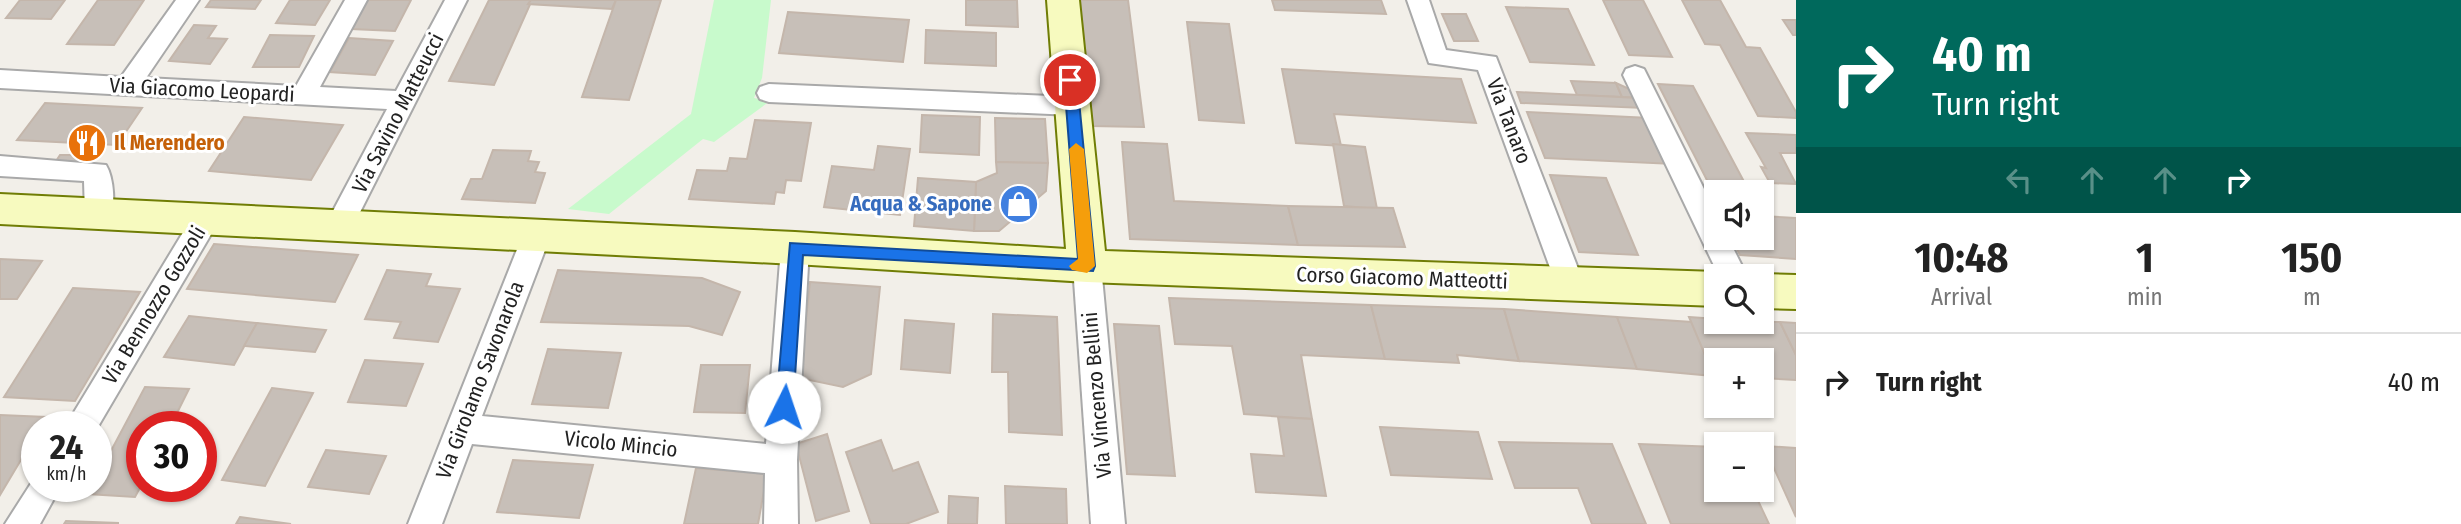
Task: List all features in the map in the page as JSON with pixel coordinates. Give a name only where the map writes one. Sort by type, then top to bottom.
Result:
[{"type":"street","points":[[127,86],[188,0]]},
{"type":"street","points":[[303,95],[356,0]]},
{"type":"street","name":"Via Savino Matteucci","points":[[339,226],[456,0]]},
{"type":"street","points":[[1063,0],[1087,266]]},
{"type":"street","name":"Via Tanaro","points":[[1418,0],[1437,57],[1487,63],[1570,284]]},
{"type":"street","points":[[1635,75],[1727,264]]},
{"type":"street","name":"Via Giacomo Leopardi","points":[[0,79],[404,101]]},
{"type":"street","points":[[769,93],[1073,106]]},
{"type":"street","points":[[0,166],[97,172],[99,214]]},
{"type":"street","name":"Corso Giacomo Matteotti","points":[[0,209],[795,248],[1087,266],[1704,289]]},
{"type":"street","name":"Via Bennozzo Gozzoli","points":[[91,411],[206,219]]},
{"type":"street","name":"Via Girolamo Savonarola","points":[[425,524],[536,237]]},
{"type":"street","points":[[781,524],[781,460],[795,248]]},
{"type":"street","name":"Via Vincenzo Bellini","points":[[1087,266],[1108,524]]},
{"type":"street","points":[[1774,291],[1796,292]]},
{"type":"street","name":"Vicolo Mincio","points":[[460,428],[781,460]]},
{"type":"street","points":[[22,524],[35,502]]},
{"type":"green space","points":[[714,0],[771,0],[762,78],[754,98],[770,101],[714,142],[703,139],[609,214],[568,209],[691,114]]},
{"type":"building","points":[[20,0],[65,0],[51,19],[6,18]]},
{"type":"building","points":[[98,0],[144,0],[114,45],[67,44]]},
{"type":"building","points":[[211,0],[261,0],[255,9],[206,7]]},
{"type":"building","points":[[290,0],[330,0],[315,25],[276,23]]},
{"type":"building","points":[[368,0],[411,0],[395,31],[352,29]]},
{"type":"building","points":[[489,0],[532,0],[494,85],[449,81]]},
{"type":"building","points":[[531,0],[616,0],[612,9],[528,4]]},
{"type":"building","points":[[616,0],[661,0],[629,100],[582,97]]},
{"type":"building","points":[[966,0],[1017,0],[1018,27],[966,25]]},
{"type":"building","points":[[1080,0],[1128,0],[1144,127],[1091,126]]},
{"type":"building","points":[[1272,0],[1381,0],[1386,14],[1275,10]]},
{"type":"building","points":[[1603,0],[1643,0],[1672,57],[1629,55]]},
{"type":"building","points":[[1682,0],[1720,0],[1746,47],[1760,48],[1796,112],[1796,118],[1758,116],[1720,45],[1705,44]]},
{"type":"building","points":[[1506,7],[1568,9],[1594,65],[1530,62]]},
{"type":"building","points":[[788,12],[909,20],[903,62],[779,53]]},
{"type":"building","points":[[1442,14],[1466,14],[1478,41],[1454,41]]},
{"type":"building","points":[[1783,20],[1796,20],[1796,35],[1793,35]]},
{"type":"building","points":[[1187,22],[1229,24],[1244,123],[1199,120]]},
{"type":"building","points":[[194,25],[216,26],[208,38],[227,39],[210,64],[169,61]]},
{"type":"building","points":[[926,30],[996,33],[996,66],[925,63]]},
{"type":"building","points":[[270,35],[314,36],[299,67],[253,67]]},
{"type":"building","points":[[349,38],[393,41],[375,75],[330,72]]},
{"type":"building","points":[[1282,69],[1461,79],[1476,123],[1334,114],[1341,146],[1296,143]]},
{"type":"building","points":[[1571,81],[1616,83],[1622,97],[1577,95]]},
{"type":"building","points":[[1616,83],[1638,93],[1641,98],[1622,97]]},
{"type":"building","points":[[1658,84],[1693,86],[1743,180],[1707,180]]},
{"type":"building","points":[[1517,92],[1639,98],[1644,108],[1521,103]]},
{"type":"building","points":[[45,103],[142,108],[117,145],[17,140]]},
{"type":"building","points":[[1527,112],[1650,118],[1673,164],[1545,158]]},
{"type":"building","points":[[922,115],[980,117],[979,155],[920,152]]},
{"type":"building","points":[[244,117],[343,125],[311,180],[209,171]]},
{"type":"building","points":[[995,118],[1045,119],[1048,163],[996,162]]},
{"type":"building","points":[[755,120],[811,123],[801,181],[786,180],[784,193],[776,192],[774,204],[689,199],[697,170],[727,171],[730,158],[747,159]]},
{"type":"building","points":[[1746,133],[1796,135],[1796,153],[1780,153],[1796,184],[1774,183],[1774,180],[1768,180],[1761,167],[1766,168]]},
{"type":"building","points":[[1122,142],[1167,144],[1174,201],[1288,206],[1298,245],[1130,239]]},
{"type":"building","points":[[1333,144],[1365,147],[1377,209],[1344,206]]},
{"type":"building","points":[[878,146],[910,149],[900,215],[824,207],[832,166],[874,170]]},
{"type":"building","points":[[493,150],[531,151],[528,161],[539,162],[535,172],[545,173],[535,203],[462,199],[471,179],[482,179]]},
{"type":"building","points":[[60,155],[82,155],[70,173],[49,172]]},
{"type":"building","points":[[996,162],[1048,163],[1046,191],[999,231],[974,231],[976,182],[997,173]]},
{"type":"building","points":[[1550,175],[1606,178],[1638,255],[1579,252]]},
{"type":"building","points":[[918,178],[976,182],[974,231],[914,226]]},
{"type":"building","points":[[1288,206],[1393,208],[1405,247],[1298,245]]},
{"type":"building","points":[[1774,217],[1796,218],[1796,259],[1740,255],[1737,250],[1774,250]]},
{"type":"building","points":[[214,244],[358,255],[335,302],[187,289]]},
{"type":"building","points":[[0,259],[42,261],[17,299],[0,299]]},
{"type":"building","points":[[387,270],[431,274],[426,286],[460,289],[438,342],[394,338],[401,322],[365,319]]},
{"type":"building","points":[[558,270],[702,278],[740,292],[722,335],[689,326],[541,322]]},
{"type":"building","points":[[810,282],[880,287],[871,374],[843,387],[800,378]]},
{"type":"building","points":[[73,288],[140,292],[75,401],[4,397]]},
{"type":"building","points":[[1169,298],[1371,305],[1385,359],[1301,355],[1312,419],[1244,414],[1232,346],[1175,344]]},
{"type":"building","points":[[1371,305],[1504,309],[1519,361],[1457,355],[1459,363],[1385,359]]},
{"type":"building","points":[[1504,309],[1617,317],[1637,369],[1519,361]]},
{"type":"building","points":[[993,314],[1057,317],[1062,435],[1009,432],[1008,372],[992,372]]},
{"type":"building","points":[[189,316],[257,323],[234,365],[164,357]]},
{"type":"building","points":[[1617,317],[1692,322],[1704,351],[1704,375],[1637,369]]},
{"type":"building","points":[[1689,317],[1704,318],[1704,334],[1774,334],[1774,322],[1780,322],[1796,355],[1796,380],[1774,379],[1774,348],[1704,348],[1704,352]]},
{"type":"building","points":[[905,320],[954,324],[950,373],[901,369]]},
{"type":"building","points":[[1780,322],[1796,323],[1796,355]]},
{"type":"building","points":[[257,323],[326,330],[315,352],[244,346]]},
{"type":"building","points":[[1114,324],[1159,326],[1175,476],[1127,474]]},
{"type":"building","points":[[548,349],[621,353],[608,408],[532,404]]},
{"type":"building","points":[[365,360],[423,364],[406,406],[348,402]]},
{"type":"building","points":[[701,365],[750,365],[745,413],[694,412]]},
{"type":"building","points":[[145,387],[189,389],[178,411],[132,411]]},
{"type":"building","points":[[272,388],[313,393],[265,486],[222,480]]},
{"type":"building","points":[[0,415],[21,416],[21,460],[0,495]]},
{"type":"building","points":[[1278,417],[1312,419],[1326,496],[1256,492],[1251,454],[1284,456]]},
{"type":"building","points":[[126,423],[126,496],[112,496],[112,449]]},
{"type":"building","points":[[1380,427],[1478,432],[1492,479],[1391,475]]},
{"type":"building","points":[[827,434],[849,511],[816,521],[796,444]]},
{"type":"building","points":[[881,440],[893,471],[918,462],[938,512],[906,524],[871,524],[846,452]]},
{"type":"building","points":[[1499,442],[1612,444],[1646,524],[1592,524],[1578,488],[1515,488]]},
{"type":"building","points":[[1639,444],[1704,446],[1704,502],[1759,502],[1769,524],[1671,524]]},
{"type":"building","points":[[1774,447],[1796,448],[1796,517],[1774,468]]},
{"type":"building","points":[[326,450],[386,456],[369,494],[308,487]]},
{"type":"building","points":[[513,460],[593,465],[579,518],[497,512]]},
{"type":"building","points":[[696,468],[767,474],[758,524],[684,524]]},
{"type":"building","points":[[1005,486],[1066,489],[1067,524],[1006,524]]},
{"type":"building","points":[[949,496],[978,498],[977,524],[948,524]]},
{"type":"building","points":[[240,517],[291,524],[236,524]]},
{"type":"building","points":[[66,521],[119,523],[64,524]]},
{"type":"slow traffic","points":[[1076,149],[1087,266],[1077,266]]},
{"type":"place","name":"Il Merendero","points":[[87,143]]},
{"type":"place","name":"Acqua & Sapone","points":[[1019,204]]},
{"type":"route","points":[[784,407],[795,248],[1087,266],[1070,80]]}]
